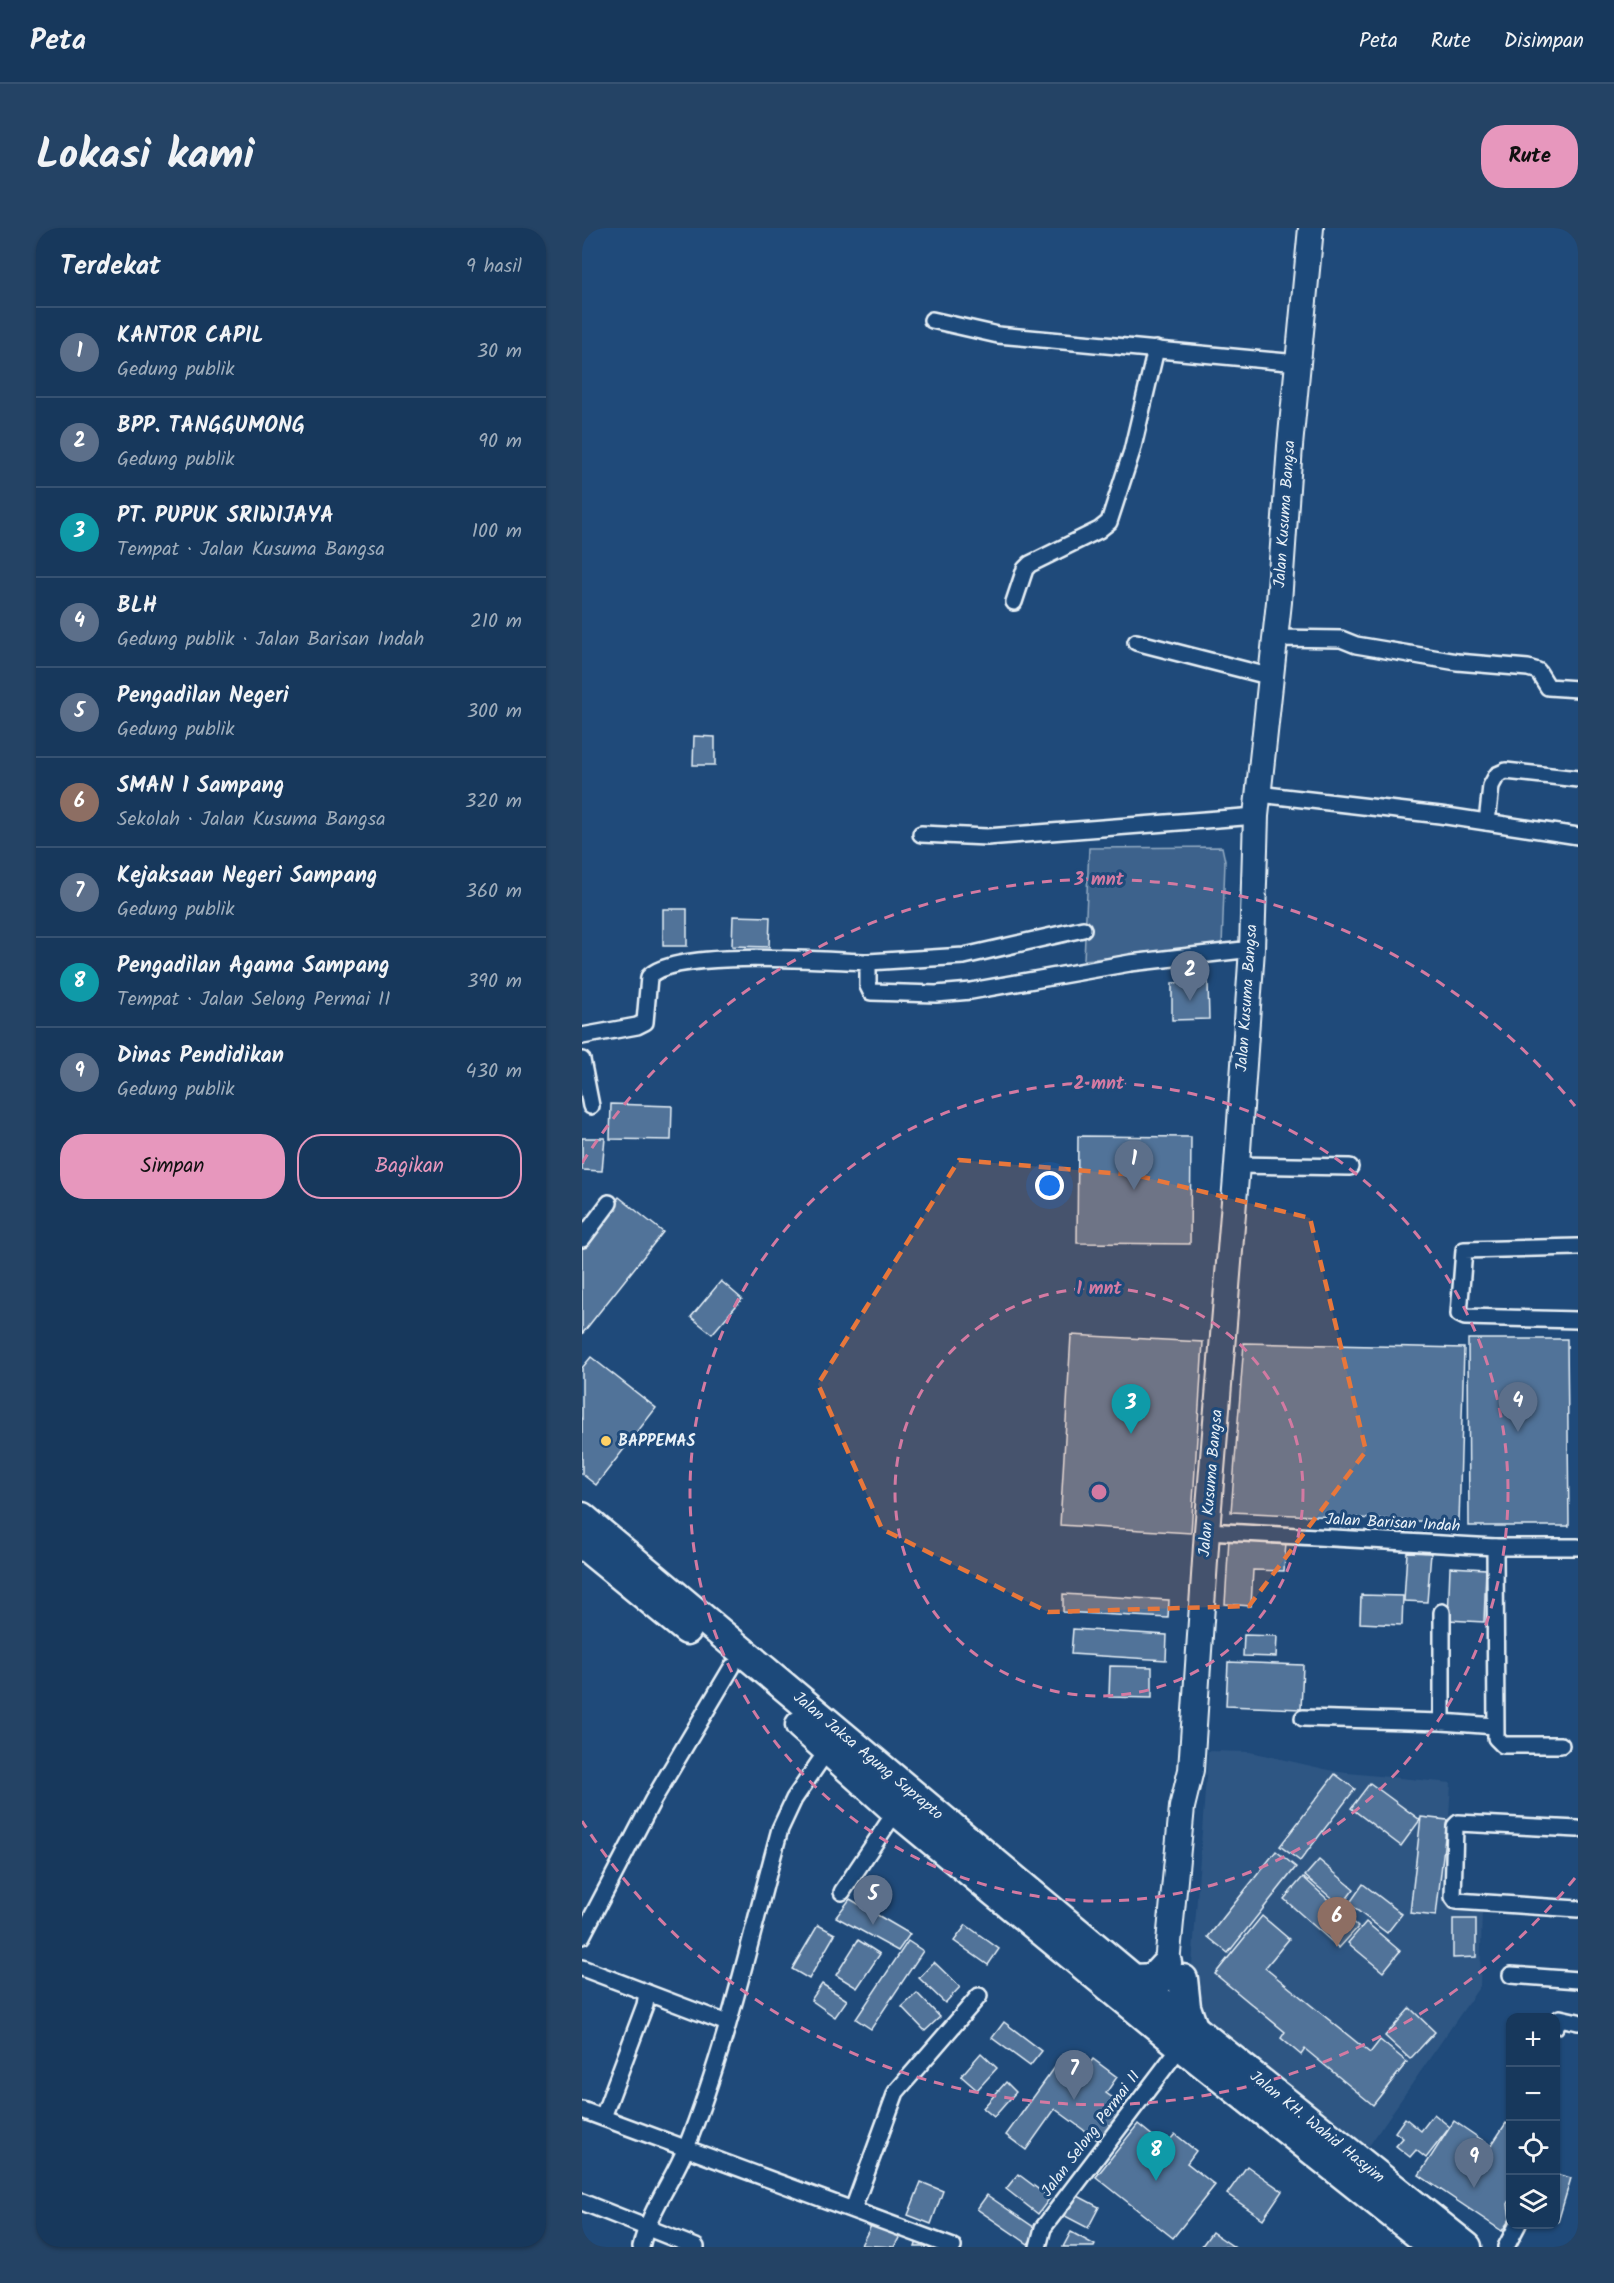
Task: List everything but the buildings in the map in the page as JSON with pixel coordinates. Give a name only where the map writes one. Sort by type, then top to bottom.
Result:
[{"type":"highway","name":"Jalan Jaksa Agung Suprapto","points":[[582,1517],[834,1741],[1151,2003]]},
{"type":"highway","name":"Jalan Jaksa Agung Suprapto","points":[[582,1544],[732,1667],[834,1741],[896,1811],[1151,2003]]},
{"type":"highway","points":[[1151,2003],[1153,1978],[1175,1971],[1186,2007],[1187,2036]]},
{"type":"highway","name":"Jalan KH. Wahid Hasyim","points":[[1151,2003],[1434,2247]]},
{"type":"highway","name":"Jalan KH. Wahid Hasyim","points":[[1187,2036],[1467,2247]]},
{"type":"main road","name":"Jalan Kusuma Bangsa","points":[[1151,2003],[1175,1971],[1182,1807],[1191,1770],[1207,1531],[1237,1165],[1251,949],[1257,805],[1276,638],[1311,228]]},
{"type":"street","points":[[932,320],[998,334],[1298,363]]},
{"type":"street","points":[[1014,602],[1025,569],[1030,564],[1109,522],[1132,451],[1156,349]]},
{"type":"street","points":[[1276,638],[1341,639],[1356,645],[1457,662],[1528,668],[1538,671],[1548,687],[1578,689]]},
{"type":"street","points":[[1136,642],[1272,676]]},
{"type":"street","points":[[1487,822],[1491,786],[1497,775],[1506,771],[1578,779]]},
{"type":"street","points":[[921,834],[987,837],[1257,805],[1487,822],[1578,836]]},
{"type":"street","points":[[582,1036],[638,1026],[645,1022],[648,977],[662,967],[686,962],[736,959],[868,962],[964,956],[1083,929]]},
{"type":"street","points":[[868,962],[868,986],[871,992],[936,994],[971,991],[1119,964],[1251,949]]},
{"type":"street","points":[[582,1060],[591,1106]]},
{"type":"street","points":[[1237,1165],[1350,1167]]},
{"type":"street","points":[[582,1239],[609,1203]]},
{"type":"street","points":[[1578,1247],[1464,1250],[1459,1314],[1465,1317],[1578,1320]]},
{"type":"street","name":"Jalan Barisan Indah","points":[[1207,1531],[1495,1547],[1578,1546]]},
{"type":"street","points":[[1495,1547],[1495,1726],[1497,1742],[1503,1745],[1561,1745]]},
{"type":"street","points":[[1442,1612],[1442,1722]]},
{"type":"street","points":[[582,1936],[658,1791],[732,1667]]},
{"type":"street","points":[[1304,1718],[1495,1726]]},
{"type":"street","points":[[641,2247],[645,2228],[686,2148],[727,2023],[780,1829],[794,1799],[834,1741]]},
{"type":"street","points":[[842,1892],[896,1811]]},
{"type":"street","points":[[1578,1829],[1458,1822],[1455,1826],[1453,1897],[1456,1901],[1497,1905],[1578,1909]]},
{"type":"street","points":[[582,1968],[646,1993],[660,1995],[727,2023]]},
{"type":"street","points":[[1511,1976],[1578,1980]]},
{"type":"street","points":[[603,2117],[645,2005],[646,1993]]},
{"type":"street","points":[[854,2209],[896,2092],[979,1996]]},
{"type":"street","points":[[1560,2018],[1578,2022]]},
{"type":"street","name":"Jalan Selong Permai II","points":[[1038,2247],[1043,2228],[1187,2036]]},
{"type":"street","points":[[582,2110],[953,2247]]},
{"type":"street","points":[[582,2202],[696,2247]]},
{"type":"street","points":[[1506,2247],[1515,2229]]},
{"type":"highlighted area","points":[[959,1160],[1135,1175],[1310,1218],[1366,1451],[1249,1606],[1048,1612],[882,1529],[818,1384]]},
{"type":"shaded area","points":[[1222,847],[1225,861],[1222,946],[1084,960],[1089,848]]},
{"type":"shaded area","points":[[1208,1751],[1250,1752],[1338,1772],[1451,1783],[1444,1902],[1482,1908],[1480,1986],[1364,2153],[1189,2006]]},
{"type":"place","name":"BPP. TANGGUMONG","points":[[1190,1001]]},
{"type":"place","name":"KANTOR CAPIL","points":[[1134,1190]]},
{"type":"place","name":"BLH","points":[[1518,1432]]},
{"type":"place","name":"PT. PUPUK SRIWIJAYA","points":[[1131,1434]]},
{"type":"place","name":"BAPPEMAS","points":[[606,1441]]},
{"type":"place","name":"Pengadilan Negeri","points":[[873,1925]]},
{"type":"place","name":"SMAN 1 Sampang","points":[[1337,1947]]},
{"type":"place","name":"Kejaksaan Negeri Sampang","points":[[1074,2100]]},
{"type":"place","name":"Pengadilan Agama Sampang","points":[[1156,2181]]},
{"type":"place","name":"Dinas Pendidikan","points":[[1474,2188]]}]
